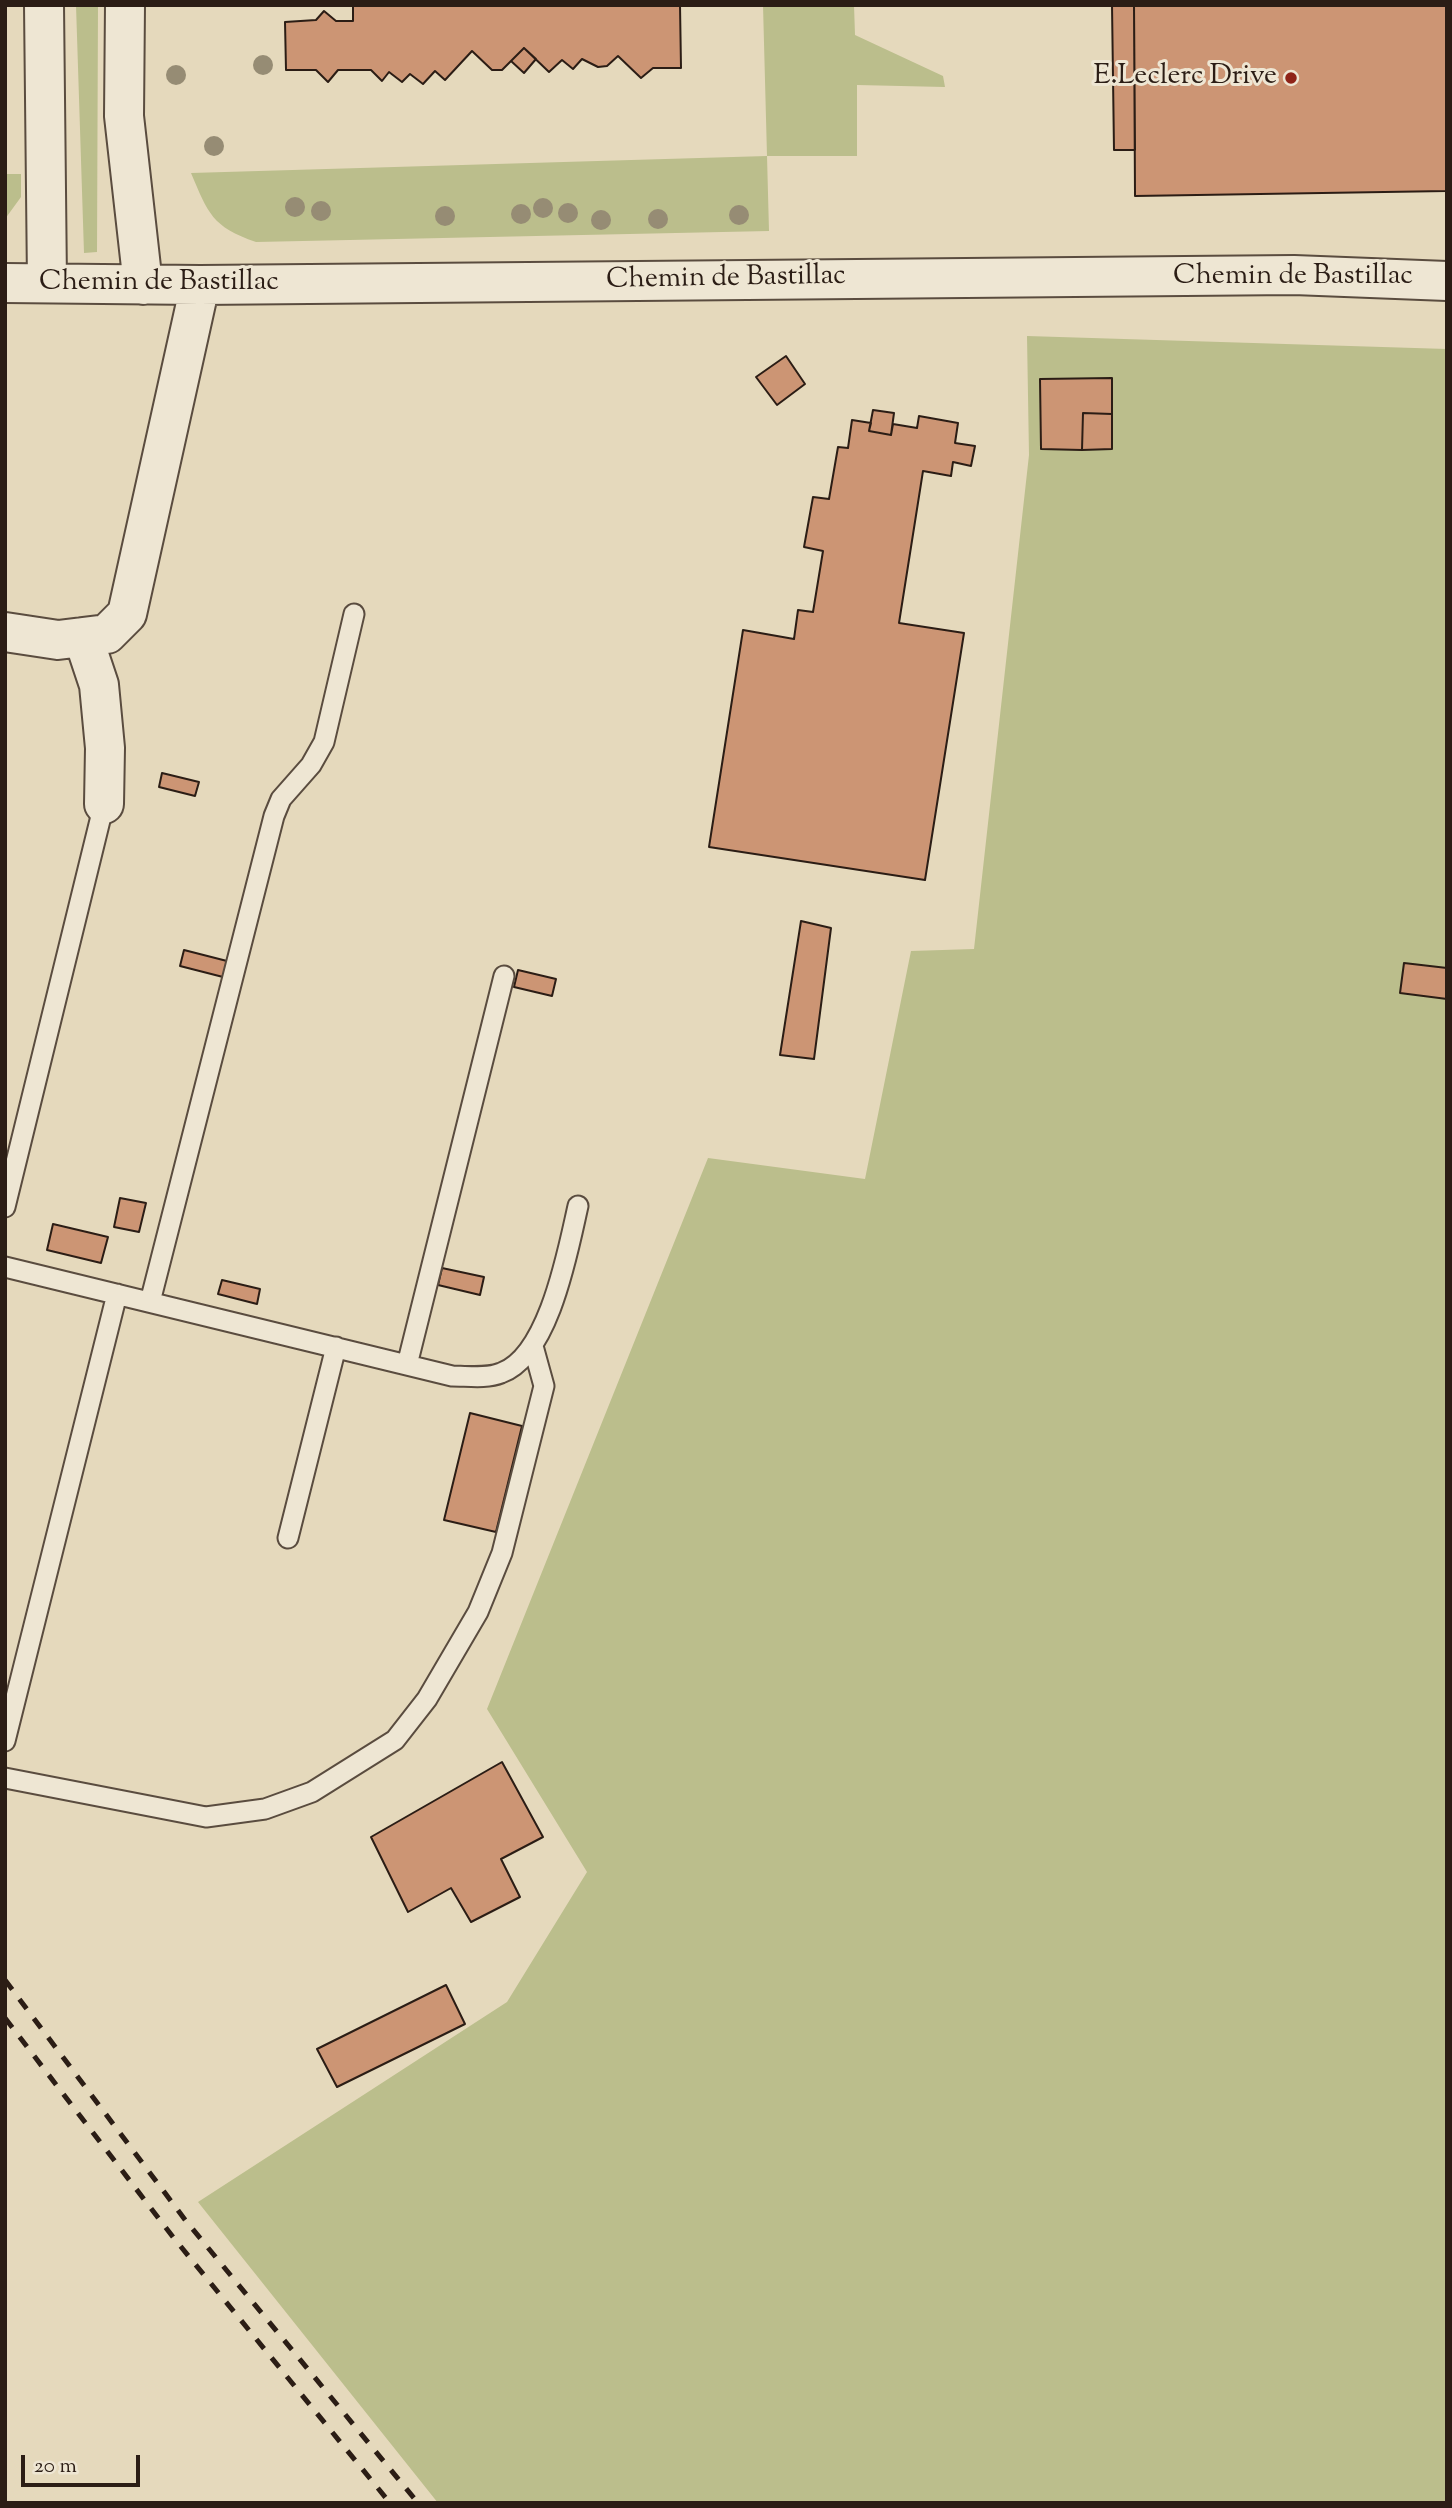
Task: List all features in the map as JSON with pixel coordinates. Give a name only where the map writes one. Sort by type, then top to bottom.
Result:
[{"type":"street","points":[[44,5],[47,283]]},
{"type":"street","points":[[125,5],[124,116],[143,285]]},
{"type":"street","name":"Chemin de Bastillac","points":[[5,283],[200,285],[1294,275],[1447,281]]},
{"type":"street","points":[[5,632],[58,640],[107,634],[127,614],[200,285]]},
{"type":"street","points":[[83,637],[99,685],[105,748],[104,804]]},
{"type":"lane","points":[[150,1302],[274,816],[281,799],[312,765],[324,742],[354,614]]},
{"type":"lane","points":[[5,1207],[104,804]]},
{"type":"lane","points":[[407,1364],[503,976]]},
{"type":"lane","points":[[5,1266],[453,1376],[480,1377],[503,1373],[533,1346],[560,1284],[578,1206]]},
{"type":"lane","points":[[5,1741],[117,1294]]},
{"type":"lane","points":[[5,1779],[206,1817],[265,1809],[312,1792],[395,1740],[427,1699],[478,1612],[502,1553],[544,1386],[533,1346]]},
{"type":"lane","points":[[288,1538],[336,1347]]},
{"type":"green space","points":[[76,5],[98,5],[97,252],[84,253]]},
{"type":"green space","points":[[763,5],[854,5],[855,35],[943,76],[945,87],[857,85],[857,156],[767,156]]},
{"type":"green space","points":[[767,156],[769,231],[256,242],[230,231],[213,217],[191,173]]},
{"type":"green space","points":[[5,174],[21,174],[21,197],[5,219]]},
{"type":"green space","points":[[1027,336],[1447,349],[1447,2503],[438,2503],[198,2202],[507,2002],[587,1872],[487,1709],[708,1158],[865,1179],[911,951],[974,949],[1029,455]]},
{"type":"building","points":[[353,5],[680,5],[681,68],[653,68],[641,78],[618,56],[607,66],[598,67],[582,59],[573,69],[562,60],[549,72],[524,48],[502,70],[492,70],[472,51],[445,80],[435,71],[423,84],[410,74],[402,82],[389,72],[382,81],[371,70],[338,70],[328,82],[316,70],[286,70],[285,22],[316,20],[324,11],[336,21],[353,21]]},
{"type":"building","points":[[1112,5],[1134,5],[1135,150],[1114,150]]},
{"type":"building","name":"E.Leclerc Drive","points":[[1134,5],[1447,5],[1447,191],[1135,196]]},
{"type":"building","points":[[524,48],[536,59],[524,73],[511,61]]},
{"type":"building","points":[[786,356],[805,384],[777,405],[756,377]]},
{"type":"building","points":[[1112,378],[1112,414],[1083,413],[1082,450],[1041,449],[1040,379]]},
{"type":"building","points":[[873,410],[894,413],[891,435],[869,431]]},
{"type":"building","points":[[1083,413],[1112,414],[1112,449],[1082,450]]},
{"type":"building","points":[[919,416],[958,423],[955,443],[975,446],[971,466],[953,462],[951,476],[923,471],[899,623],[964,633],[925,880],[709,847],[743,630],[794,639],[798,610],[813,612],[823,551],[804,547],[813,497],[829,499],[838,447],[848,448],[852,420],[871,423],[869,431],[891,435],[893,424],[917,428]]},
{"type":"building","points":[[162,773],[199,782],[195,796],[159,787]]},
{"type":"building","points":[[801,921],[831,928],[814,1059],[780,1055]]},
{"type":"building","points":[[184,950],[227,961],[223,977],[180,966]]},
{"type":"building","points":[[1404,963],[1447,968],[1447,999],[1400,993]]},
{"type":"building","points":[[518,970],[556,979],[552,996],[514,987]]},
{"type":"building","points":[[120,1198],[146,1203],[139,1232],[114,1227]]},
{"type":"building","points":[[53,1224],[108,1237],[101,1263],[47,1250]]},
{"type":"building","points":[[442,1268],[484,1277],[480,1295],[438,1285]]},
{"type":"building","points":[[222,1280],[260,1289],[257,1304],[218,1294]]},
{"type":"building","points":[[470,1413],[522,1426],[496,1532],[444,1520]]},
{"type":"building","points":[[502,1762],[543,1837],[501,1859],[520,1897],[471,1922],[451,1888],[408,1912],[371,1837]]},
{"type":"building","points":[[446,1985],[465,2024],[337,2087],[317,2049]]},
{"type":"railway","points":[[5,1980],[186,2221],[418,2503]]},
{"type":"railway","points":[[5,2018],[173,2237],[390,2503]]},
{"type":"place","name":"E.Leclerc Drive","points":[[1291,78]]}]
